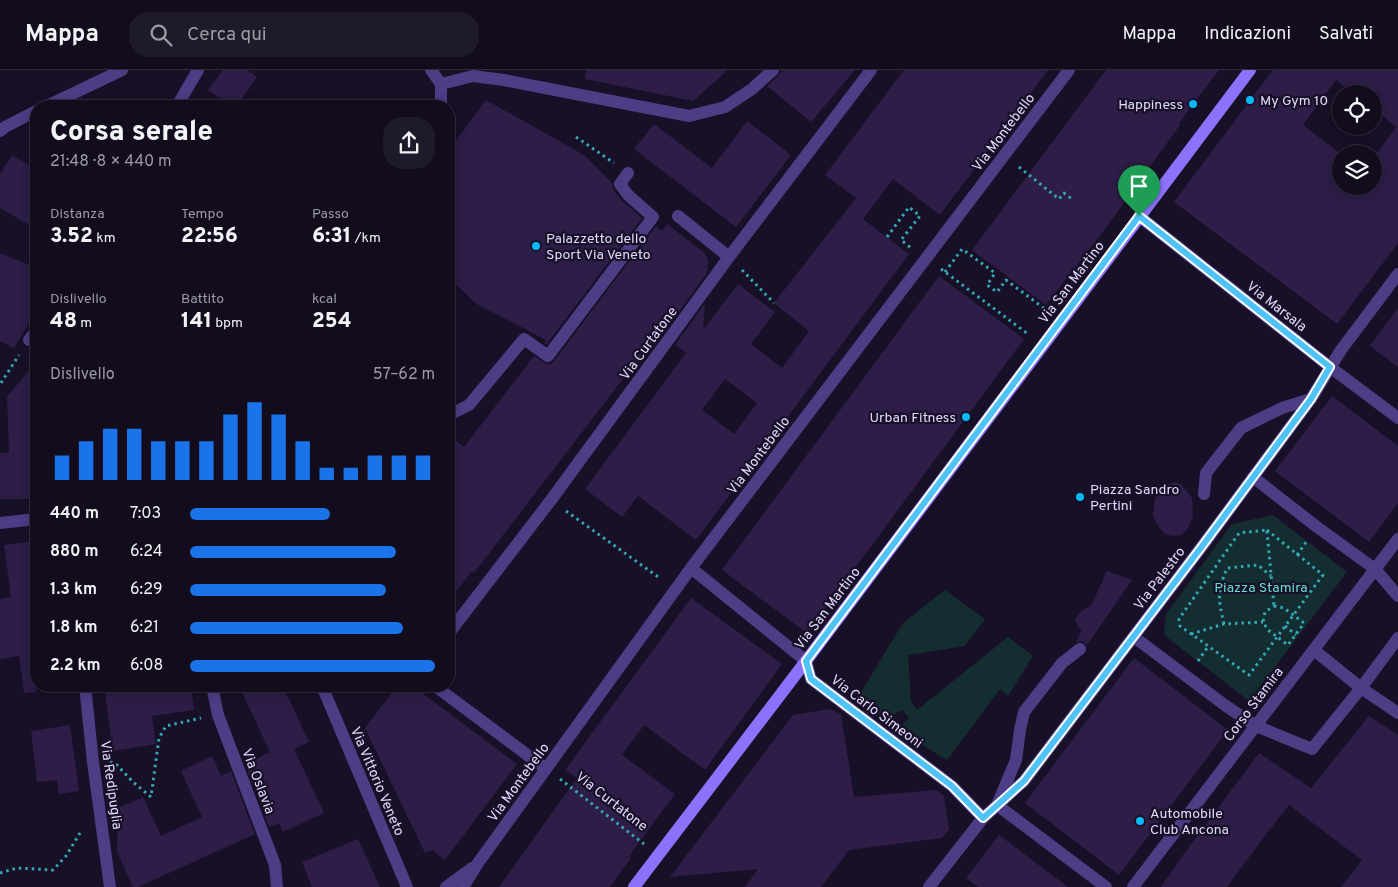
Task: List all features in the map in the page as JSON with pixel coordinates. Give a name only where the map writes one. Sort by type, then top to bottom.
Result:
[{"type":"main road","name":"Via San Martino","points":[[634,887],[1250,70]]},
{"type":"street","points":[[60,100],[122,70]]},
{"type":"street","points":[[180,100],[198,70]]},
{"type":"street","points":[[431,70],[441,84],[441,100]]},
{"type":"street","points":[[441,84],[475,73],[689,116],[725,107],[752,89],[773,70]]},
{"type":"street","name":"Via Curtatone","points":[[455,626],[872,70]]},
{"type":"street","name":"Via Montebello","points":[[463,887],[478,863],[691,568],[1070,70]]},
{"type":"street","points":[[0,131],[4,127],[30,114]]},
{"type":"street","points":[[455,412],[469,405],[524,339],[548,356],[653,217],[628,195],[620,184],[628,173]]},
{"type":"street","points":[[678,216],[730,257]]},
{"type":"street","name":"Via Marsala","points":[[1139,216],[1330,367],[1398,418]]},
{"type":"street","name":"Via Palestro","points":[[929,887],[983,818],[1024,781],[1311,399],[1341,350],[1398,274]]},
{"type":"street","points":[[1204,494],[1206,473],[1241,428],[1282,408],[1311,399]]},
{"type":"street","points":[[1253,476],[1317,527],[1375,569],[1398,596]]},
{"type":"street","points":[[0,523],[30,520]]},
{"type":"street","name":"Corso Stamira","points":[[1133,887],[1398,539]]},
{"type":"street","name":"Via Carlo Simeoni","points":[[691,568],[806,661],[811,679],[952,786],[983,818]]},
{"type":"street","points":[[1134,637],[1226,706],[1256,726],[1312,749],[1398,638]]},
{"type":"street","points":[[1080,649],[1062,663],[1024,712],[1016,760],[997,805],[1106,887]]},
{"type":"street","points":[[1314,650],[1361,688],[1398,713]]},
{"type":"street","name":"Via Redipuglia","points":[[86,692],[110,887]]},
{"type":"street","name":"Via Oslavia","points":[[213,692],[218,715],[275,865],[277,887]]},
{"type":"street","name":"Via Vittorio Veneto","points":[[325,692],[407,887]]},
{"type":"street","points":[[443,692],[546,768]]},
{"type":"street","name":"Via Montebello","points":[[446,887],[478,863]]},
{"type":"path","points":[[1021,169],[1059,199],[1064,193],[1072,199]]},
{"type":"path","points":[[886,237],[909,207],[920,216],[901,240],[925,260]]},
{"type":"path","points":[[945,272],[962,249],[995,273],[987,285],[992,289],[997,292],[1006,280],[1046,309]]},
{"type":"path","points":[[730,257],[774,303]]},
{"type":"path","name":"Via San Martino","points":[[949,274],[1043,345]]},
{"type":"path","points":[[0,383],[30,338]]},
{"type":"path","points":[[551,500],[648,569]]},
{"type":"path","points":[[1267,530],[1274,606]]},
{"type":"path","points":[[1267,530],[1323,574],[1249,675],[1180,626],[1179,618],[1239,533],[1267,530]]},
{"type":"path","points":[[1224,624],[1219,598],[1220,585],[1227,568],[1258,565],[1270,576]]},
{"type":"path","points":[[1274,606],[1284,608],[1294,616],[1304,623],[1288,645],[1268,630],[1263,622],[1265,612],[1274,606]]},
{"type":"path","points":[[1191,634],[1224,624],[1263,622]]},
{"type":"path","points":[[1285,626],[1296,634]]},
{"type":"path","points":[[107,760],[116,764],[151,797],[159,738],[166,726],[218,715]]},
{"type":"path","name":"Via Curtatone","points":[[558,777],[649,848]]},
{"type":"path","points":[[0,873],[17,868],[53,870],[66,856],[80,833]]},
{"type":"green space","name":"Piazza Stamira","points":[[1273,515],[1347,572],[1249,701],[1164,635],[1166,614],[1232,524]]},
{"type":"green space","points":[[945,590],[985,619],[965,646],[908,655],[911,701],[917,710],[1008,637],[1033,656],[1008,696],[1000,689],[947,760],[898,730],[909,718],[902,710],[883,721],[855,702],[903,623]]},
{"type":"building","points":[[223,70],[247,70],[257,77],[241,100],[222,100],[208,90]]},
{"type":"building","points":[[586,70],[728,70],[693,101],[585,79]]},
{"type":"building","points":[[782,70],[855,70],[811,122],[767,86]]},
{"type":"building","points":[[904,70],[1048,70],[940,215],[893,179],[863,219],[909,254],[696,540],[638,496],[622,517],[585,489],[686,353],[675,345],[705,303],[703,330],[738,284],[775,312],[751,344],[782,368],[809,331],[774,303],[856,198],[825,175]],"holes":[[[725,379],[757,403],[734,434],[702,410]]]},
{"type":"building","points":[[1106,70],[1219,70],[1179,123],[1180,125],[1108,225],[1046,305],[972,250]]},
{"type":"building","points":[[1273,70],[1398,70],[1398,243],[1337,324],[1174,202]],"holes":[[[1336,80],[1342,85],[1382,85],[1382,116],[1396,127],[1382,146],[1382,195],[1332,195],[1332,147],[1303,125]]]},
{"type":"building","name":"Palazzetto dello Sport Via Veneto","points":[[486,100],[584,155],[612,183],[613,189],[622,201],[642,218],[546,345],[544,343],[546,340],[475,303],[455,283],[455,142]]},
{"type":"building","points":[[747,121],[791,155],[736,227],[634,149],[654,124],[712,168]]},
{"type":"building","points":[[12,155],[30,166],[30,226],[0,208],[0,174]]},
{"type":"building","points":[[667,224],[702,251],[708,261],[707,273],[662,335],[659,332],[474,573],[472,571],[455,593],[455,440],[464,447],[534,356],[547,364],[551,364],[554,361],[656,226],[662,231]]},
{"type":"building","points":[[0,253],[30,266],[30,321],[14,348],[0,341]]},
{"type":"building","points":[[939,276],[1024,339],[807,633],[722,570]]},
{"type":"building","points":[[1398,308],[1398,367],[1370,346]]},
{"type":"building","points":[[30,369],[30,499],[0,499],[0,453],[9,453],[7,397]]},
{"type":"building","points":[[1332,396],[1398,446],[1398,503],[1369,542],[1275,471]]},
{"type":"building","points":[[1175,482],[1181,484],[1192,498],[1193,517],[1182,535],[1173,536],[1165,534],[1153,516],[1155,498],[1161,489]]},
{"type":"building","points":[[30,542],[30,692],[36,692],[24,693],[19,656],[0,659],[0,599],[11,597],[4,545]]},
{"type":"building","points":[[1107,571],[1132,580],[1087,645],[1083,641],[1076,642],[1082,629],[1078,627],[1075,619],[1081,611],[1091,606]]},
{"type":"building","points":[[691,598],[782,664],[705,770],[644,725],[622,755],[675,794],[629,856],[631,858],[610,887],[499,887],[577,778],[565,770]]},
{"type":"building","points":[[1134,658],[1228,730],[1119,875],[1025,803]]},
{"type":"building","points":[[105,692],[192,692],[194,710],[152,716],[156,744],[113,751]]},
{"type":"building","points":[[242,692],[286,692],[309,742],[294,749],[324,813],[283,832],[279,823],[269,827],[245,764],[270,752]]},
{"type":"building","points":[[392,692],[421,692],[517,764],[445,860],[432,850],[425,853],[365,728]]},
{"type":"building","points":[[830,709],[841,714],[854,797],[936,790],[944,796],[949,829],[942,838],[849,850],[821,887],[745,887],[758,869],[670,877],[793,715]]},
{"type":"building","points":[[1369,716],[1398,735],[1398,887],[1341,887],[1362,860],[1289,805],[1227,887],[1161,887],[1259,753],[1311,788]]},
{"type":"building","points":[[70,725],[79,791],[59,794],[57,780],[37,782],[31,731]]},
{"type":"building","points":[[212,756],[221,776],[231,771],[255,834],[138,887],[133,887],[117,852],[118,808],[143,797],[161,836],[202,817],[181,771]]},
{"type":"building","points":[[999,835],[1068,887],[978,887],[966,878]]},
{"type":"building","points":[[358,839],[380,887],[312,887],[302,862]]},
{"type":"place","name":"My Gym 10","points":[[1250,100]]},
{"type":"place","name":"Happiness","points":[[1193,104]]},
{"type":"place","name":"Palazzetto dello Sport Via Veneto","points":[[536,246]]},
{"type":"place","name":"Urban Fitness","points":[[966,417]]},
{"type":"place","name":"Piazza Sandro Pertini","points":[[1080,497]]},
{"type":"place","name":"Automobile Club Ancona","points":[[1140,821]]},
{"type":"route","points":[[1139,216],[1330,367],[1311,399],[1024,781],[983,818],[952,786],[811,679],[806,661],[1139,216]]}]
